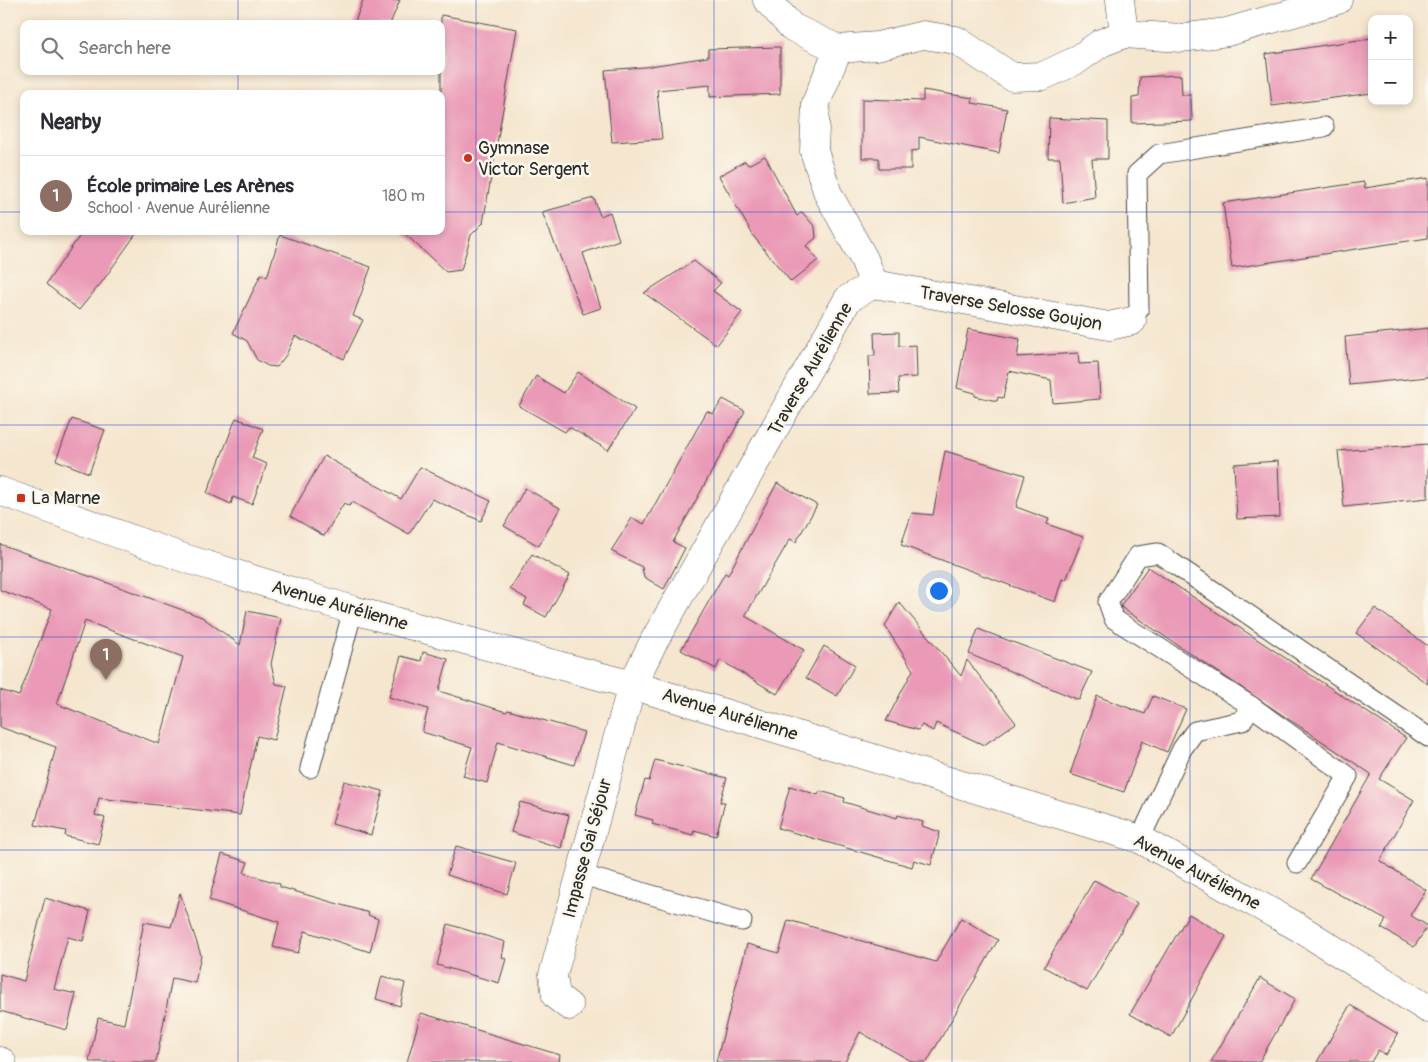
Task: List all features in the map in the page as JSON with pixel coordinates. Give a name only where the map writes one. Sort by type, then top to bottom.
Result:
[{"type":"street","points":[[767,0],[792,27],[838,48],[878,46],[923,35],[956,40],[1012,77],[1043,76],[1077,60],[1101,43],[1124,34],[1181,38],[1227,32],[1338,0]]},
{"type":"street","points":[[1120,0],[1124,34]]},
{"type":"street","points":[[838,48],[816,103],[814,151],[828,194],[860,251],[874,284]]},
{"type":"street","name":"Traverse Selosse Goujon","points":[[874,284],[1109,326],[1132,321]]},
{"type":"street","name":"Traverse Aurélienne","points":[[632,685],[654,641],[848,299],[874,284]]},
{"type":"street","name":"Avenue Aurélienne","points":[[0,491],[184,558],[353,610],[632,685],[1140,839],[1298,927],[1428,1009]]},
{"type":"street","name":"Impasse Gai Séjour","points":[[570,1006],[556,996],[553,975],[632,685]]},
{"type":"lane","name":"Traverse Selosse Goujon","points":[[1132,321],[1139,309],[1137,174],[1159,154],[1324,126]]},
{"type":"lane","points":[[1297,863],[1348,776],[1251,706],[1114,619],[1108,602],[1138,556],[1158,553],[1428,737]]},
{"type":"lane","points":[[310,768],[353,610]]},
{"type":"lane","points":[[1140,839],[1182,749],[1195,731],[1242,721],[1251,706]]},
{"type":"lane","points":[[579,874],[742,921]]},
{"type":"building","points":[[363,0],[400,0],[392,20],[356,20]]},
{"type":"building","name":"Gymnase Victor Sergent","points":[[441,15],[517,29],[483,223],[471,235],[461,270],[446,272],[406,235],[445,235],[445,90],[441,90],[441,75],[445,75],[445,20],[441,20]]},
{"type":"building","points":[[1368,39],[1368,94],[1272,106],[1266,54]]},
{"type":"building","points":[[780,47],[780,94],[710,97],[710,85],[657,90],[662,139],[612,142],[605,70],[644,67],[708,57],[708,49]]},
{"type":"building","points":[[1181,75],[1182,95],[1191,95],[1192,121],[1132,123],[1132,98],[1139,97],[1140,77]]},
{"type":"building","points":[[923,90],[973,98],[972,103],[1007,109],[999,153],[919,137],[919,150],[911,151],[911,169],[879,169],[879,158],[862,158],[862,99],[923,101]]},
{"type":"building","points":[[1049,118],[1108,121],[1108,159],[1092,159],[1095,197],[1063,203],[1060,158],[1048,158]]},
{"type":"building","points":[[765,156],[797,216],[802,212],[815,227],[816,238],[806,246],[818,260],[791,282],[754,237],[719,176],[745,161],[748,165]]},
{"type":"building","points":[[1428,178],[1428,238],[1232,268],[1223,203],[1364,182],[1365,188]]},
{"type":"building","points":[[594,198],[600,216],[610,212],[619,240],[583,253],[601,308],[583,314],[542,212]]},
{"type":"building","points":[[80,235],[135,235],[102,282],[79,310],[46,284]]},
{"type":"building","points":[[280,235],[371,267],[353,316],[363,320],[344,359],[295,336],[286,355],[277,367],[268,366],[257,360],[247,341],[233,333],[261,274],[267,277]]},
{"type":"building","points":[[694,261],[721,283],[713,291],[742,312],[717,345],[644,293]]},
{"type":"building","points":[[1428,328],[1428,377],[1349,385],[1345,337]]},
{"type":"building","points":[[968,329],[1020,339],[1017,357],[1078,353],[1079,364],[1098,363],[1100,399],[1053,403],[1051,380],[1009,371],[1003,398],[998,397],[997,401],[975,396],[975,393],[957,388]]},
{"type":"building","points":[[899,332],[899,346],[916,345],[917,377],[898,378],[899,393],[870,394],[869,356],[875,356],[874,333]]},
{"type":"building","points":[[578,372],[635,409],[608,450],[569,427],[565,432],[519,406],[536,376],[564,393]]},
{"type":"building","points":[[723,399],[745,411],[673,542],[685,548],[664,589],[644,577],[642,567],[611,551],[632,518],[644,524],[707,411],[713,414]]},
{"type":"building","points":[[236,418],[263,429],[252,458],[267,464],[252,504],[233,497],[231,504],[207,493]]},
{"type":"building","points":[[72,419],[105,430],[89,473],[56,460]]},
{"type":"building","points":[[1428,444],[1428,498],[1344,507],[1338,451]]},
{"type":"building","points":[[945,451],[1025,475],[1016,507],[1049,519],[1047,524],[1083,537],[1066,580],[1062,579],[1055,602],[901,545],[912,513],[933,515]]},
{"type":"building","points":[[324,456],[401,499],[420,467],[491,501],[481,521],[432,499],[409,534],[352,502],[349,506],[344,503],[324,536],[290,516]]},
{"type":"building","points":[[1278,461],[1280,517],[1237,519],[1234,464]]},
{"type":"building","points":[[777,483],[817,505],[796,542],[790,539],[745,616],[804,650],[777,694],[720,660],[716,669],[681,650],[725,573],[728,575]]},
{"type":"building","points":[[525,488],[560,508],[539,546],[504,526]]},
{"type":"building","points":[[0,544],[202,617],[240,645],[247,611],[281,618],[271,664],[276,684],[287,686],[274,740],[257,736],[240,815],[99,798],[95,815],[105,818],[98,844],[65,836],[66,831],[35,825],[56,747],[0,727],[0,690],[19,696],[52,609],[0,590]],"holes":[[[85,621],[183,657],[159,744],[57,704]]]},
{"type":"building","points":[[532,554],[570,575],[546,617],[524,605],[527,599],[510,589]]},
{"type":"building","points":[[1148,567],[1406,738],[1379,779],[1414,800],[1380,861],[1426,890],[1410,915],[1428,926],[1414,947],[1381,928],[1386,920],[1311,879],[1371,774],[1122,608],[1121,605]]},
{"type":"building","points":[[899,602],[961,676],[967,660],[1016,723],[984,745],[936,723],[933,731],[922,725],[918,730],[886,721],[913,670],[885,626]]},
{"type":"building","points":[[1375,608],[1428,646],[1428,684],[1356,633]]},
{"type":"building","points":[[978,629],[1092,672],[1079,700],[969,654]]},
{"type":"building","points":[[824,646],[855,665],[837,696],[806,678]]},
{"type":"building","points":[[423,652],[448,659],[439,691],[506,712],[508,710],[584,732],[574,765],[498,742],[487,783],[463,776],[472,747],[422,732],[428,709],[389,697],[401,656],[421,661]]},
{"type":"building","points":[[1097,696],[1145,714],[1153,696],[1186,709],[1167,752],[1142,741],[1124,792],[1070,774]]},
{"type":"building","points":[[655,760],[727,778],[720,802],[725,802],[716,836],[694,830],[693,835],[652,824],[653,820],[635,815],[645,780],[649,781]]},
{"type":"building","points":[[344,781],[383,791],[371,835],[332,824]]},
{"type":"building","points":[[790,786],[818,795],[820,791],[845,798],[844,802],[897,818],[898,815],[923,822],[922,826],[940,832],[931,865],[914,860],[912,867],[778,828]]},
{"type":"building","points":[[520,802],[569,815],[561,848],[511,832]]},
{"type":"building","points":[[456,846],[516,863],[507,894],[447,875]]},
{"type":"building","points":[[222,854],[248,862],[244,873],[280,884],[280,887],[369,913],[368,915],[378,919],[370,952],[305,931],[298,953],[273,947],[279,922],[209,900]]},
{"type":"building","points":[[1094,880],[1137,903],[1087,991],[1044,967]]},
{"type":"building","points":[[180,893],[201,955],[195,983],[172,978],[156,1062],[89,1062],[98,1018],[124,1024],[144,922],[171,927]]},
{"type":"building","points":[[45,898],[90,911],[83,941],[68,937],[54,989],[76,994],[67,1030],[0,1011],[0,974],[24,981]]},
{"type":"building","points":[[1189,914],[1226,936],[1171,1037],[1130,1014]]},
{"type":"building","points":[[961,918],[998,940],[927,1062],[913,1062],[860,1032],[845,1062],[716,1062],[747,944],[779,953],[788,920],[936,962]]},
{"type":"building","points":[[448,924],[505,942],[502,957],[506,959],[499,983],[437,965]]},
{"type":"building","points":[[382,976],[405,983],[400,1006],[376,999]]},
{"type":"building","points":[[1260,978],[1295,999],[1259,1062],[1211,1062]]},
{"type":"building","points":[[1350,1005],[1398,1034],[1386,1055],[1378,1050],[1371,1062],[1317,1062]]},
{"type":"building","points":[[421,1013],[560,1055],[559,1062],[407,1062]]},
{"type":"place","name":"Gymnase Victor Sergent","points":[[468,158]]},
{"type":"place","name":"La Marne","points":[[21,498]]},
{"type":"place","name":"École primaire Les Arènes","points":[[106,680]]}]
